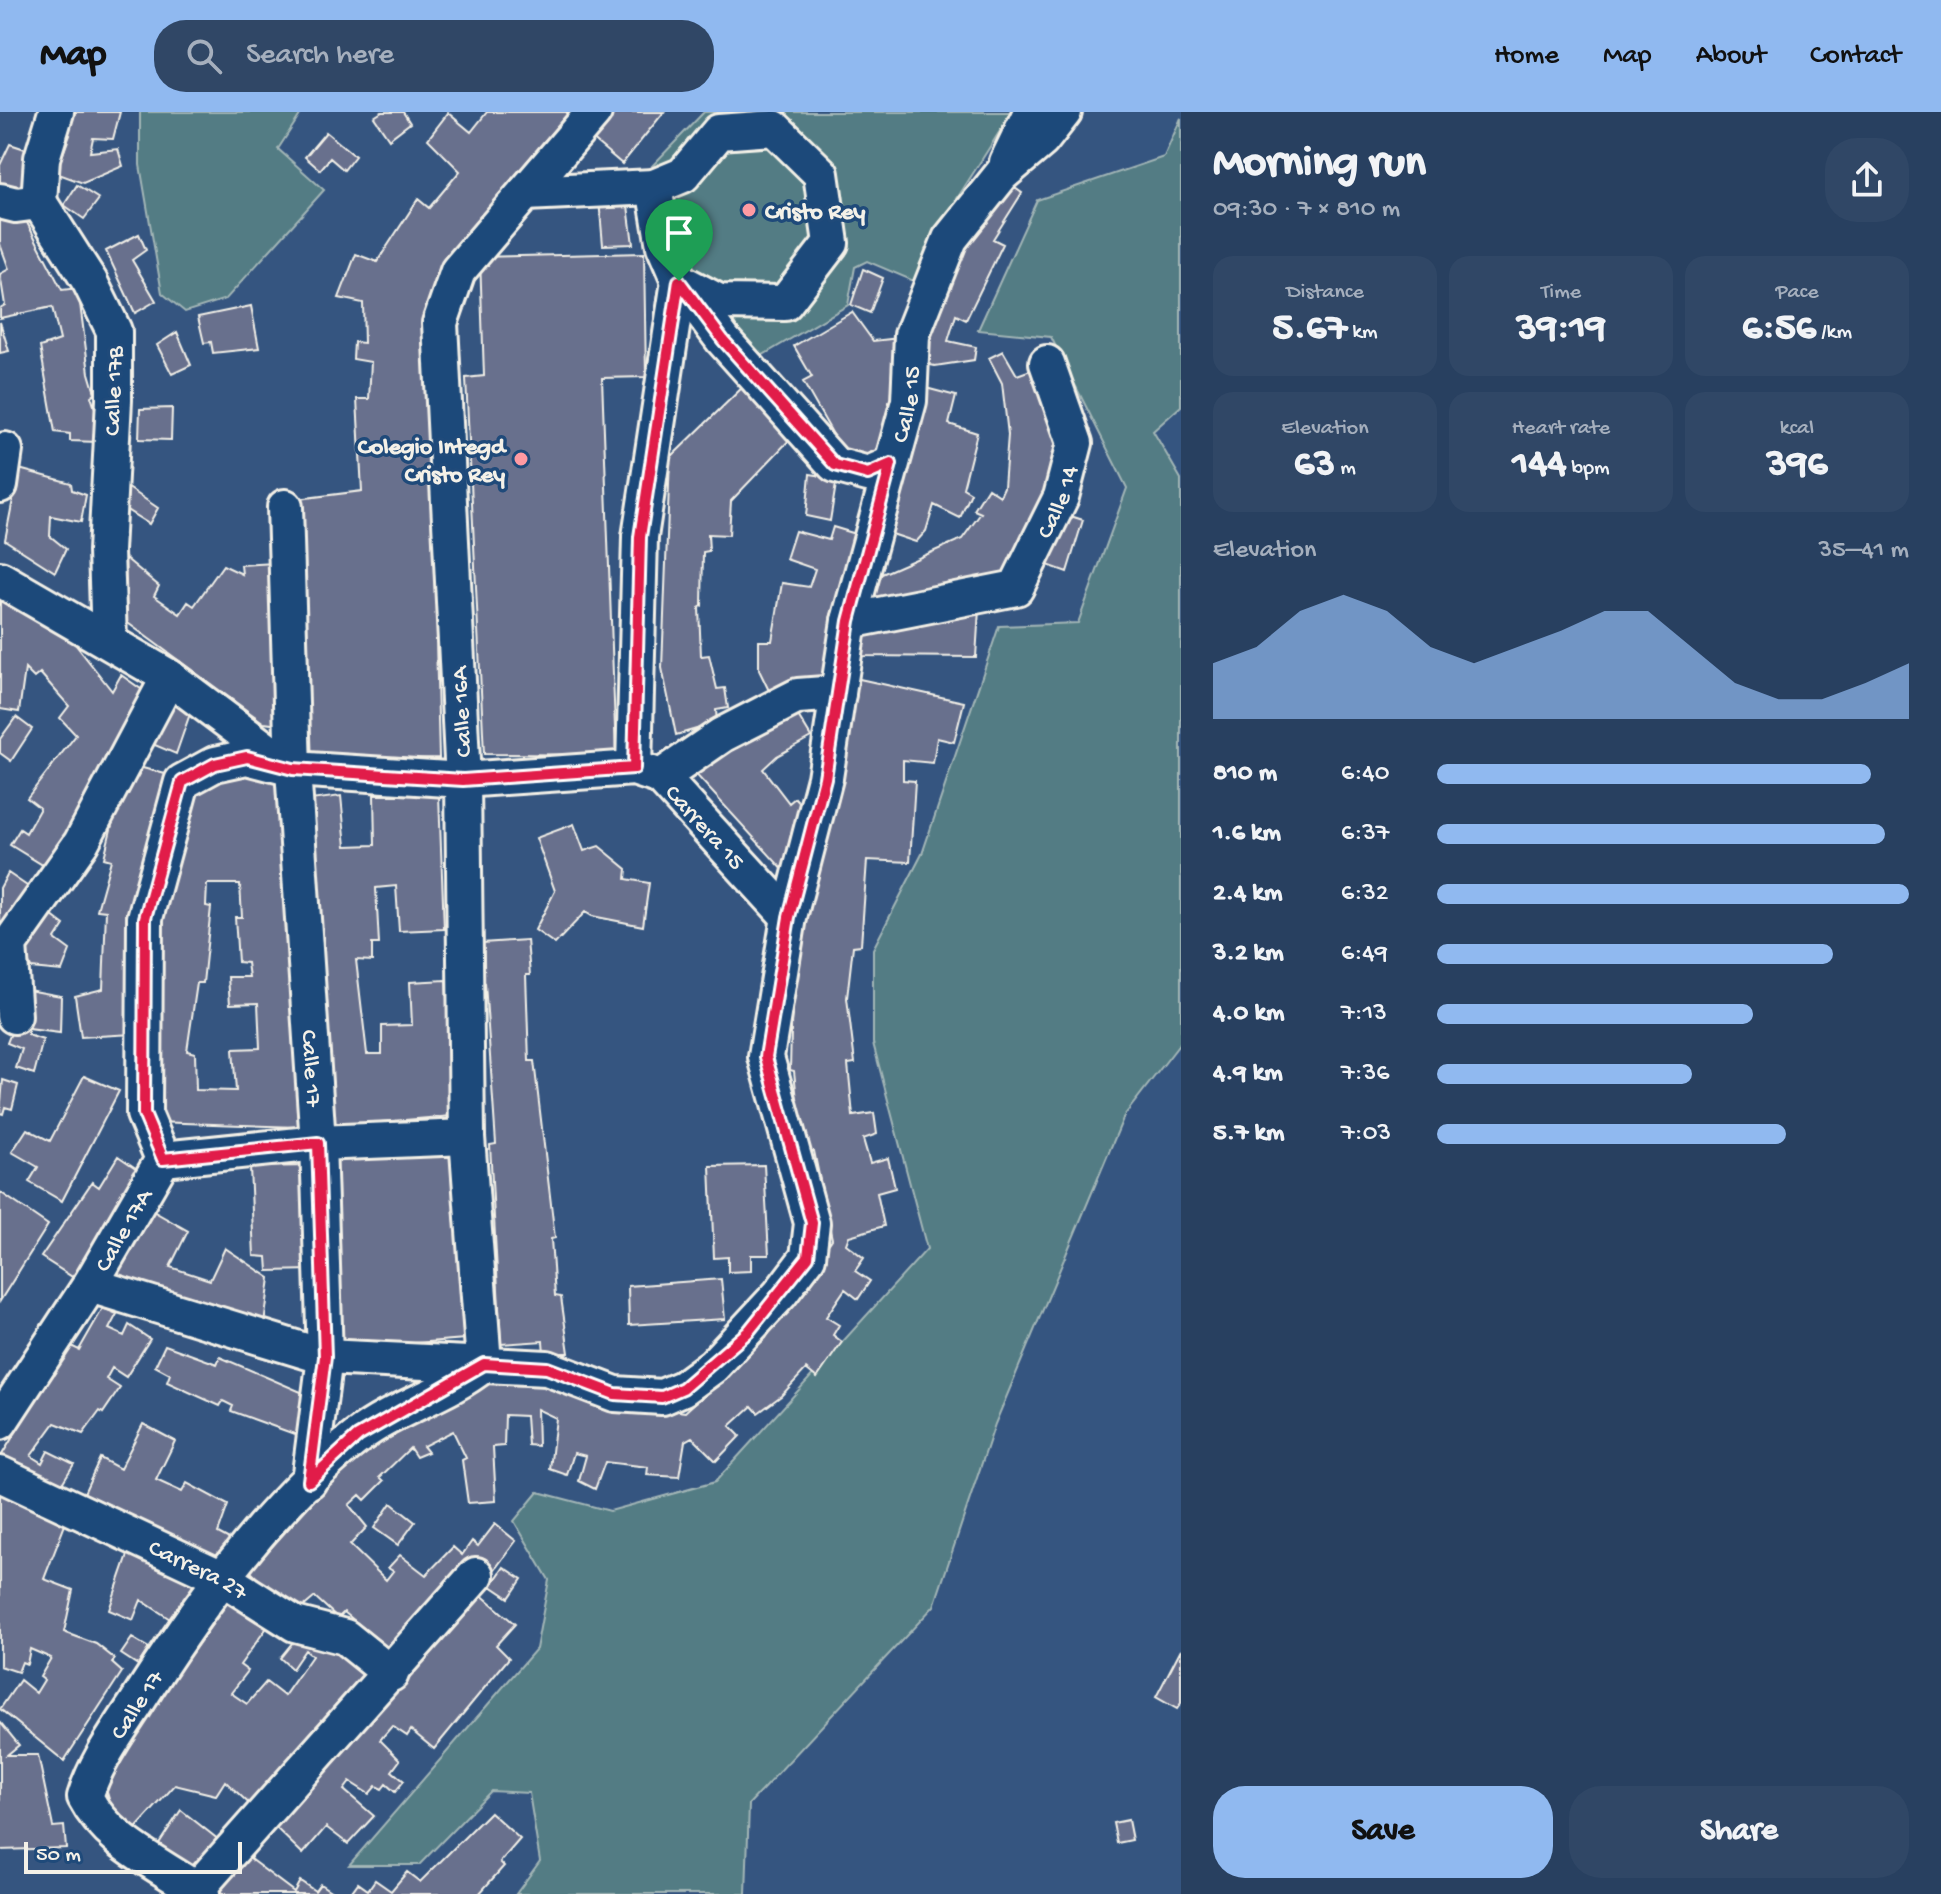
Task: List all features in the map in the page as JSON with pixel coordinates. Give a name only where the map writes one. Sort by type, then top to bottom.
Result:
[{"type":"street","points":[[0,201],[16,205],[39,202],[42,158],[56,112]]},
{"type":"street","name":"Calle 16A","points":[[484,1364],[467,1137],[463,780],[440,323],[458,271],[594,112]]},
{"type":"street","points":[[1002,174],[1031,112]]},
{"type":"street","points":[[1002,174],[1042,140],[1064,112]]},
{"type":"street","points":[[525,193],[654,187],[683,175],[719,132],[774,128],[821,174],[831,243],[785,303],[719,302],[679,281]]},
{"type":"street","name":"Calle 15","points":[[90,1285],[325,1357],[547,1368],[615,1394],[662,1397],[683,1388],[748,1332],[808,1257],[812,1223],[766,1057],[789,917],[825,778],[849,621],[909,401],[912,335],[950,239],[1002,174]]},
{"type":"street","points":[[654,187],[664,246],[679,281],[723,340],[835,465],[868,474],[891,464]]},
{"type":"street","name":"Calle 17B","points":[[39,202],[90,282],[114,331],[106,551],[109,641]]},
{"type":"street","points":[[647,772],[640,537],[679,281]]},
{"type":"street","name":"Calle 14","points":[[849,621],[1016,588],[1061,497],[1075,443],[1047,363]]},
{"type":"street","points":[[0,485],[5,450]]},
{"type":"street","name":"Calle 17","points":[[199,1892],[148,1861],[96,1819],[85,1797],[92,1773],[147,1686],[224,1579],[309,1481],[325,1357],[318,1143],[293,769],[285,507]]},
{"type":"street","points":[[0,579],[169,677],[293,769]]},
{"type":"street","points":[[14,1016],[9,945],[81,843],[169,677]]},
{"type":"street","points":[[467,1137],[318,1143],[163,1159],[144,1114],[145,918],[182,782],[215,764],[247,757],[293,769],[463,780],[647,772],[798,696],[838,693]]},
{"type":"street","name":"Carrera 15","points":[[647,772],[789,917]]},
{"type":"street","name":"Calle 17A","points":[[0,1422],[90,1285],[163,1159]]},
{"type":"street","points":[[309,1481],[358,1436],[484,1364]]},
{"type":"street","name":"Carrera 27","points":[[0,1474],[224,1579],[295,1624],[345,1637],[391,1674]]},
{"type":"street","points":[[199,1892],[476,1575]]},
{"type":"green space","points":[[140,112],[302,112],[278,149],[324,190],[226,299],[185,312],[162,293],[140,165]]},
{"type":"green space","points":[[704,112],[1012,112],[939,227],[916,282],[867,261],[855,267],[848,305],[758,358],[722,314],[694,268],[652,166]]},
{"type":"green space","points":[[1181,118],[1181,406],[1153,431],[1181,479],[1181,1042],[1124,1116],[995,1424],[934,1606],[749,1804],[746,1894],[516,1894],[540,1861],[529,1793],[491,1791],[419,1865],[349,1865],[536,1649],[549,1580],[514,1521],[538,1492],[610,1511],[715,1482],[927,1249],[873,1043],[873,949],[922,854],[999,626],[1078,623],[1127,488],[1051,337],[978,330],[1037,200],[1164,157]]},
{"type":"building","points":[[70,112],[120,112],[113,139],[93,138],[90,152],[118,149],[123,166],[83,183],[56,173],[70,135],[66,133]]},
{"type":"building","points":[[382,112],[403,112],[410,123],[389,139],[374,117]]},
{"type":"building","points":[[487,112],[569,112],[443,261],[423,321],[441,640],[436,640],[439,758],[307,762],[298,499],[362,491],[357,399],[369,399],[371,362],[353,359],[354,342],[364,343],[363,303],[339,298],[356,254],[377,262],[418,199],[429,208],[460,171],[428,139],[448,113],[471,132]]},
{"type":"building","points":[[613,112],[664,112],[622,164],[591,138]]},
{"type":"building","points":[[326,132],[355,156],[344,170],[330,158],[320,170],[305,157]]},
{"type":"building","points":[[10,144],[31,151],[28,172],[15,197],[0,189],[0,165]]},
{"type":"building","points":[[1005,181],[1022,193],[993,239],[1003,244],[966,320],[956,315],[948,341],[976,347],[974,360],[935,366],[921,363],[931,310],[968,230]]},
{"type":"building","points":[[77,185],[99,199],[84,219],[64,205]]},
{"type":"building","points":[[627,198],[633,244],[603,245],[599,200]]},
{"type":"building","points":[[22,213],[62,290],[78,288],[89,373],[95,393],[91,396],[99,421],[98,442],[70,441],[70,434],[55,432],[40,347],[60,340],[52,307],[0,318],[0,308],[5,305],[0,274],[9,269],[0,244],[0,218]]},
{"type":"building","points":[[139,234],[146,250],[132,260],[156,301],[135,313],[106,251]]},
{"type":"building","points":[[644,253],[646,377],[602,378],[616,755],[484,754],[466,378],[484,376],[480,257]]},
{"type":"building","points":[[863,269],[883,278],[870,313],[851,305]]},
{"type":"building","points":[[251,306],[259,348],[213,353],[211,342],[204,343],[198,317]]},
{"type":"building","points":[[852,312],[873,341],[900,338],[888,443],[865,458],[847,459],[803,382],[812,377],[794,346]]},
{"type":"building","points":[[0,322],[9,351],[0,353]]},
{"type":"building","points":[[177,332],[191,365],[172,374],[157,345]]},
{"type":"building","points":[[1003,351],[1017,375],[1039,367],[1062,441],[1052,498],[1010,585],[875,607],[875,577],[962,539],[981,513],[974,510],[988,488],[1000,496],[1004,487],[1008,435],[1002,383],[989,358]]},
{"type":"building","points":[[749,381],[798,431],[731,501],[729,535],[708,534],[709,551],[703,552],[702,606],[699,608],[701,656],[709,655],[717,689],[725,688],[728,708],[716,710],[717,723],[676,735],[662,668],[670,458]]},
{"type":"building","points":[[922,387],[956,396],[949,424],[977,433],[963,488],[971,493],[960,518],[934,505],[926,531],[916,542],[889,533]]},
{"type":"building","points":[[172,408],[171,440],[139,439],[140,409]]},
{"type":"building","points":[[19,469],[71,483],[72,490],[86,495],[81,522],[51,516],[50,536],[66,549],[55,572],[5,540]]},
{"type":"building","points":[[810,474],[837,478],[830,521],[806,516]]},
{"type":"building","points":[[127,487],[158,508],[149,524],[117,504]]},
{"type":"building","points":[[1058,512],[1083,520],[1067,572],[1039,562]]},
{"type":"building","points":[[833,527],[856,534],[826,687],[773,699],[759,670],[759,641],[772,641],[782,583],[809,587],[815,569],[786,559],[795,531],[829,540]]},
{"type":"building","points":[[117,551],[159,586],[154,596],[180,614],[188,602],[194,606],[223,565],[242,574],[241,565],[274,563],[280,725],[264,723],[125,621]]},
{"type":"building","points":[[0,596],[53,616],[112,691],[121,675],[148,694],[46,867],[10,845],[20,829],[26,833],[40,808],[27,798],[76,735],[60,718],[69,706],[40,673],[34,678],[25,669],[19,712],[0,709]]},
{"type":"building","points":[[979,609],[976,657],[861,656],[865,625]]},
{"type":"building","points":[[855,678],[964,702],[954,742],[937,738],[933,763],[903,760],[903,780],[915,781],[910,862],[867,860],[861,945],[853,946],[847,998],[855,1063],[848,1064],[853,1116],[874,1113],[877,1134],[863,1139],[870,1163],[888,1158],[895,1188],[877,1193],[884,1226],[849,1236],[846,1244],[864,1258],[855,1271],[870,1281],[858,1299],[845,1289],[826,1317],[839,1325],[833,1335],[842,1342],[817,1378],[806,1369],[781,1396],[758,1413],[752,1406],[730,1426],[740,1436],[716,1461],[692,1437],[685,1441],[679,1477],[647,1475],[648,1467],[605,1462],[595,1489],[579,1481],[586,1456],[574,1453],[567,1475],[550,1469],[556,1418],[537,1409],[538,1446],[528,1445],[526,1416],[505,1415],[504,1446],[493,1447],[496,1501],[468,1503],[462,1460],[466,1458],[453,1431],[423,1446],[428,1452],[416,1457],[410,1448],[380,1477],[384,1481],[365,1500],[360,1495],[349,1505],[367,1527],[350,1545],[386,1580],[393,1571],[388,1568],[400,1555],[426,1575],[453,1547],[462,1555],[472,1541],[478,1546],[495,1524],[516,1541],[489,1577],[394,1653],[344,1612],[338,1618],[315,1597],[295,1614],[250,1571],[355,1455],[437,1399],[486,1382],[537,1381],[617,1412],[619,1403],[685,1412],[766,1338],[832,1239],[814,1151],[809,1151],[800,1130],[794,1071],[790,1070],[792,989]]},
{"type":"building","points":[[170,694],[192,708],[176,754],[150,743]]},
{"type":"building","points":[[791,704],[811,737],[777,756],[763,769],[789,803],[795,798],[805,809],[786,873],[691,769]]},
{"type":"building","points":[[16,717],[32,729],[11,761],[0,753],[0,739]]},
{"type":"building","points":[[135,766],[169,775],[131,913],[126,913],[133,1034],[81,1037],[75,996],[103,989],[106,911],[97,910],[111,860],[104,858],[119,796]]},
{"type":"building","points":[[271,768],[280,777],[295,1004],[298,1127],[155,1122],[163,898],[193,781]],"holes":[[[207,884],[240,884],[242,917],[235,917],[238,962],[247,963],[249,977],[228,977],[230,1004],[258,1003],[260,1048],[233,1049],[236,1091],[196,1090],[195,1053],[187,1051],[197,983],[203,983],[211,907],[206,906]]]},
{"type":"building","points":[[374,795],[439,795],[444,929],[399,931],[396,886],[376,888],[379,944],[372,944],[372,961],[356,960],[367,1054],[382,1054],[382,1026],[412,1025],[410,982],[446,980],[453,1116],[332,1126],[310,800],[341,796],[346,846],[375,845]]},
{"type":"building","points":[[574,824],[584,851],[599,846],[627,869],[626,879],[649,883],[643,926],[585,912],[555,944],[535,930],[555,891],[536,838]]},
{"type":"building","points":[[8,873],[30,888],[0,937],[0,888]]},
{"type":"building","points":[[43,909],[64,925],[55,939],[70,950],[62,971],[31,968],[20,941]]},
{"type":"building","points":[[527,940],[530,975],[526,975],[529,1061],[534,1061],[555,1238],[551,1239],[555,1296],[561,1297],[569,1353],[544,1353],[543,1341],[501,1344],[490,1145],[496,1144],[485,983],[481,984],[482,943]]},
{"type":"building","points":[[28,990],[61,996],[60,1033],[28,1029],[28,1035],[43,1040],[34,1074],[16,1068],[22,1049],[7,1043]]},
{"type":"building","points":[[84,1076],[119,1091],[62,1201],[29,1182],[38,1167],[12,1152],[27,1129],[50,1141]]},
{"type":"building","points":[[3,1080],[18,1085],[12,1109],[5,1107],[3,1114],[0,1113]]},
{"type":"building","points":[[332,1155],[459,1157],[465,1339],[339,1349]]},
{"type":"building","points":[[118,1156],[140,1171],[74,1278],[41,1257],[92,1182],[99,1187]]},
{"type":"building","points":[[764,1165],[769,1255],[751,1255],[751,1271],[728,1272],[728,1257],[714,1258],[710,1166]]},
{"type":"building","points":[[310,1166],[313,1270],[268,1271],[267,1257],[254,1256],[250,1167]]},
{"type":"building","points":[[0,1192],[48,1225],[0,1301]]},
{"type":"building","points":[[146,1207],[188,1231],[170,1267],[210,1280],[225,1248],[270,1278],[264,1325],[106,1278]]},
{"type":"building","points":[[721,1279],[725,1319],[629,1325],[628,1286]]},
{"type":"building","points":[[103,1308],[117,1314],[109,1329],[124,1336],[129,1325],[150,1339],[126,1377],[112,1368],[106,1379],[120,1388],[103,1413],[100,1411],[83,1434],[55,1423],[31,1456],[42,1463],[48,1451],[74,1464],[58,1490],[0,1458],[69,1345],[79,1350]]},
{"type":"building","points":[[165,1345],[217,1364],[220,1357],[315,1398],[297,1435],[231,1411],[233,1406],[223,1401],[220,1406],[167,1382],[170,1374],[155,1366]]},
{"type":"building","points":[[143,1424],[175,1441],[156,1480],[182,1492],[187,1483],[228,1505],[218,1533],[235,1542],[225,1560],[84,1493],[100,1458],[120,1469]]},
{"type":"building","points":[[0,1489],[66,1522],[44,1579],[73,1590],[64,1632],[96,1644],[115,1659],[112,1663],[122,1672],[64,1761],[0,1709],[20,1680],[36,1693],[44,1680],[40,1677],[51,1658],[30,1649],[27,1664],[22,1662],[18,1672],[0,1666]]},
{"type":"building","points":[[391,1503],[415,1522],[398,1545],[374,1528]]},
{"type":"building","points":[[131,1546],[196,1583],[170,1619],[141,1600],[133,1620],[109,1610]]},
{"type":"building","points":[[504,1567],[522,1579],[509,1598],[491,1586]]},
{"type":"building","points":[[479,1593],[515,1624],[496,1645],[509,1658],[434,1749],[411,1730],[407,1736],[392,1726],[380,1740],[400,1760],[392,1771],[404,1781],[395,1792],[386,1784],[382,1789],[376,1786],[369,1794],[350,1782],[344,1790],[374,1816],[348,1844],[326,1827],[303,1854],[274,1826],[410,1676]]},
{"type":"building","points":[[231,1598],[268,1626],[240,1665],[248,1671],[231,1693],[247,1704],[266,1682],[284,1696],[312,1656],[305,1650],[292,1669],[280,1658],[301,1632],[321,1637],[367,1679],[258,1812],[225,1781],[216,1795],[175,1785],[131,1834],[114,1816],[106,1789],[128,1742]]},
{"type":"building","points":[[132,1638],[149,1648],[138,1665],[121,1654]]},
{"type":"building","points":[[1181,1649],[1181,1703],[1177,1709],[1156,1697]]},
{"type":"building","points":[[0,1722],[19,1745],[7,1755],[38,1755],[53,1827],[64,1826],[66,1848],[0,1850]]},
{"type":"building","points":[[181,1810],[224,1844],[203,1878],[156,1848]]},
{"type":"building","points":[[490,1812],[520,1839],[500,1862],[504,1866],[479,1894],[350,1894],[358,1883],[368,1890],[375,1880],[391,1891],[407,1872],[420,1882]]},
{"type":"building","points":[[1128,1820],[1132,1840],[1117,1843],[1113,1823]]},
{"type":"building","points":[[261,1839],[250,1859],[294,1892],[300,1881],[315,1891],[320,1884],[335,1894],[223,1894],[209,1883]]},
{"type":"place","name":"Cristo Rey","points":[[749,210]]},
{"type":"place","name":"Colegio Integd Cristo Rey","points":[[521,459]]},
{"type":"route","points":[[679,281],[723,340],[835,465],[868,474],[891,464],[849,621],[825,778],[789,917],[766,1057],[812,1223],[808,1257],[748,1332],[713,1366],[683,1388],[662,1397],[615,1394],[547,1368],[484,1364],[475,1372],[418,1400],[358,1436],[309,1481],[325,1357],[318,1143],[163,1159],[144,1114],[145,918],[182,782],[215,764],[247,757],[293,769],[463,780],[634,768],[640,537],[679,281]]}]
